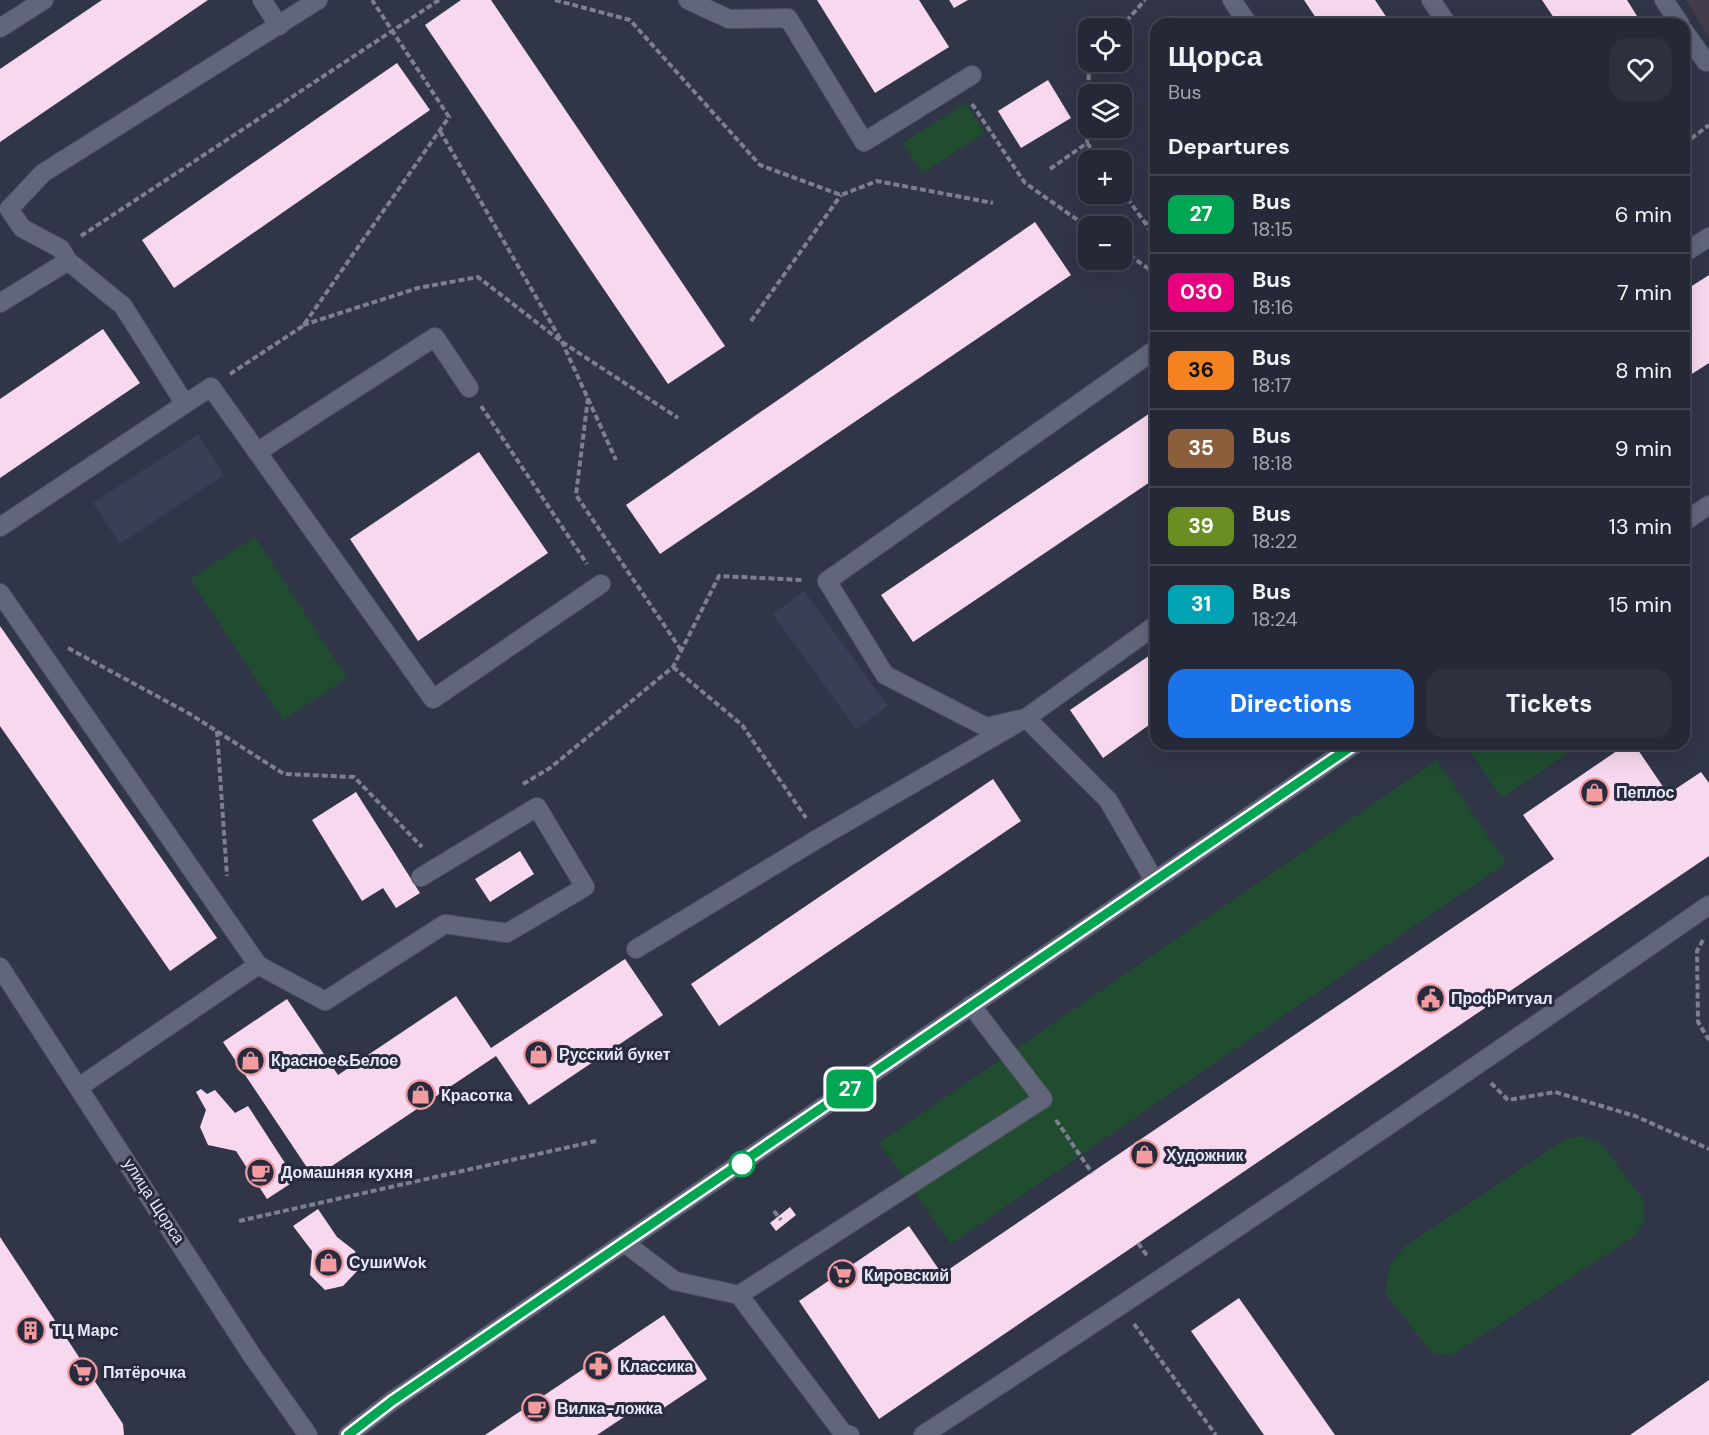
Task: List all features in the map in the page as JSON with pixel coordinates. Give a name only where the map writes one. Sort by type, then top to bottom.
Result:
[{"type":"main road","points":[[0,28],[44,0]]},
{"type":"main road","points":[[262,0],[279,26]]},
{"type":"main road","points":[[185,404],[123,306],[65,255],[22,228],[5,211],[43,173],[318,0]]},
{"type":"main road","points":[[687,0],[729,19],[788,18],[864,142],[965,79]]},
{"type":"main road","points":[[1232,0],[1244,18]]},
{"type":"main road","points":[[1431,0],[1443,18]]},
{"type":"main road","points":[[1664,0],[1676,18]]},
{"type":"main road","points":[[1690,39],[1706,62]]},
{"type":"main road","points":[[1690,249],[1709,237]]},
{"type":"main road","points":[[0,303],[65,255]]},
{"type":"main road","points":[[257,452],[435,337],[469,388]]},
{"type":"main road","points":[[1026,718],[986,727],[885,675],[827,581],[1150,354]]},
{"type":"main road","points":[[0,526],[211,387],[433,699],[601,584]]},
{"type":"main road","points":[[1690,518],[1709,506]]},
{"type":"main road","points":[[0,593],[258,965],[325,1001],[445,924],[507,933],[585,887],[537,807],[421,877]]},
{"type":"main road","points":[[636,949],[819,837],[1026,718],[1150,630]]},
{"type":"main road","points":[[1026,718],[1108,800],[1154,880]]},
{"type":"main road","points":[[348,1435],[392,1401],[626,1244],[971,1005],[1346,750]]},
{"type":"main road","points":[[923,1435],[1121,1306],[1230,1230],[1476,1067],[1709,905]]},
{"type":"main road","points":[[79,1087],[258,965]]},
{"type":"main road","name":"улица Щорса","points":[[0,967],[253,1357],[308,1435]]},
{"type":"main road","points":[[739,1295],[1043,1099],[971,1005]]},
{"type":"main road","points":[[626,1244],[675,1281],[739,1295],[843,1433],[850,1435]]},
{"type":"path","points":[[303,326],[449,117],[372,0]]},
{"type":"path","points":[[65,255],[438,0]]},
{"type":"path","points":[[555,0],[630,20],[760,165],[841,195]]},
{"type":"path","points":[[1129,18],[1145,0]]},
{"type":"path","points":[[1089,72],[1087,143],[1092,150]]},
{"type":"path","points":[[965,79],[1025,183],[1078,220]]},
{"type":"path","points":[[1690,139],[1709,125]]},
{"type":"path","points":[[440,131],[562,342],[616,460]]},
{"type":"path","points":[[1050,169],[1087,143]]},
{"type":"path","points":[[751,321],[841,195],[877,181],[993,203]]},
{"type":"path","points":[[1132,204],[1150,229]]},
{"type":"path","points":[[1132,257],[1150,270]]},
{"type":"path","points":[[211,387],[303,326],[418,288],[478,277],[562,342],[678,418]]},
{"type":"path","points":[[469,388],[601,584]]},
{"type":"path","points":[[588,397],[576,495],[681,650]]},
{"type":"path","points":[[673,667],[742,725],[819,837]]},
{"type":"path","points":[[217,731],[227,879]]},
{"type":"path","points":[[1705,936],[1697,951],[1698,1022],[1709,1040]]},
{"type":"path","points":[[1476,1067],[1508,1100],[1555,1092],[1635,1116],[1709,1149]]},
{"type":"path","points":[[1043,1099],[1092,1173]]},
{"type":"path","points":[[239,1221],[596,1141]]},
{"type":"path","points":[[774,1211],[781,1220]]},
{"type":"path","points":[[1121,1306],[1216,1435]]},
{"type":"shaded area","points":[[1686,0],[1709,0],[1709,38]]},
{"type":"shaded area","points":[[198,434],[224,475],[120,544],[93,503]]},
{"type":"shaded area","points":[[804,591],[888,706],[856,729],[773,614]]},
{"type":"green space","points":[[966,103],[985,133],[922,173],[903,143]]},
{"type":"green space","points":[[255,537],[347,678],[283,720],[190,579]]},
{"type":"green space","points":[[1469,750],[1572,750],[1502,798]]},
{"type":"green space","points":[[1437,760],[1506,863],[951,1244],[879,1143]]},
{"type":"green space","points":[[1581,1136],[1600,1142],[1644,1201],[1644,1223],[1633,1237],[1452,1355],[1432,1353],[1386,1294],[1389,1267],[1404,1247],[1564,1140]]},
{"type":"building","points":[[102,0],[208,0],[0,142],[0,69]]},
{"type":"building","points":[[461,0],[491,0],[725,346],[668,384],[425,25]]},
{"type":"building","points":[[817,0],[919,0],[949,47],[875,93]]},
{"type":"building","points":[[949,0],[968,0],[954,8]]},
{"type":"building","points":[[1304,0],[1375,0],[1387,18],[1316,18]]},
{"type":"building","points":[[1542,0],[1627,0],[1638,18],[1554,18]]},
{"type":"building","points":[[397,63],[430,110],[174,288],[142,240]]},
{"type":"building","points":[[1048,80],[1071,118],[1021,148],[998,111]]},
{"type":"building","points":[[1035,222],[1071,275],[660,554],[626,505]]},
{"type":"building","points":[[1709,275],[1709,363],[1690,375],[1690,287]]},
{"type":"building","points":[[103,329],[140,383],[0,478],[0,399]]},
{"type":"building","points":[[1150,413],[1150,482],[913,642],[881,595]]},
{"type":"building","points":[[479,452],[548,553],[418,641],[350,539]]},
{"type":"building","points":[[0,626],[217,938],[170,971],[0,726]]},
{"type":"building","points":[[1150,655],[1150,724],[1103,758],[1070,710]]},
{"type":"building","points":[[1618,750],[1638,750],[1668,794],[1701,772],[1709,783],[1709,856],[879,1419],[799,1301],[909,1226],[942,1274],[1554,859],[1523,815]]},
{"type":"building","points":[[993,779],[1021,821],[719,1026],[691,984]]},
{"type":"building","points":[[356,792],[420,893],[396,908],[383,888],[362,901],[312,820]]},
{"type":"building","points":[[520,851],[534,874],[490,902],[475,879]]},
{"type":"building","points":[[625,959],[663,1015],[529,1105],[496,1056],[314,1178],[223,1042],[287,999],[338,1075],[456,996],[491,1048]]},
{"type":"building","points":[[201,1089],[207,1094],[215,1090],[235,1113],[248,1106],[296,1180],[267,1199],[236,1151],[208,1145],[200,1127],[206,1110],[196,1092]]},
{"type":"building","points":[[790,1207],[796,1215],[776,1231],[770,1223]]},
{"type":"building","points":[[318,1209],[337,1237],[355,1251],[359,1269],[343,1286],[325,1290],[310,1275],[312,1251],[293,1226]]},
{"type":"building","name":"ТЦ Марс","points":[[0,1237],[123,1424],[124,1435],[0,1435]]},
{"type":"building","points":[[1239,1298],[1335,1435],[1264,1435],[1191,1331]]},
{"type":"building","points":[[664,1315],[707,1379],[656,1413],[648,1401],[597,1435],[485,1435]]},
{"type":"building","points":[[1709,1380],[1709,1435],[1630,1435]]},
{"type":"bus line","name":"27","points":[[348,1435],[392,1401],[626,1244],[971,1005],[1346,750]]},
{"type":"place","name":"Пеплос","points":[[1595,792]]},
{"type":"place","name":"ПрофРитуал","points":[[1430,998]]},
{"type":"place","name":"Русский букет","points":[[538,1054]]},
{"type":"place","name":"Красное&Белое","points":[[250,1060]]},
{"type":"place","name":"Красотка","points":[[420,1095]]},
{"type":"place","name":"Художник","points":[[1145,1155]]},
{"type":"place","name":"Домашняя кухня","points":[[260,1172]]},
{"type":"place","name":"СушиWok","points":[[328,1262]]},
{"type":"place","name":"Кировский","points":[[843,1275]]},
{"type":"place","name":"ТЦ Марс","points":[[31,1330]]},
{"type":"place","name":"Классика","points":[[599,1366]]},
{"type":"place","name":"Пятёрочка","points":[[82,1372]]},
{"type":"place","name":"Вилка-ложка","points":[[536,1408]]}]
